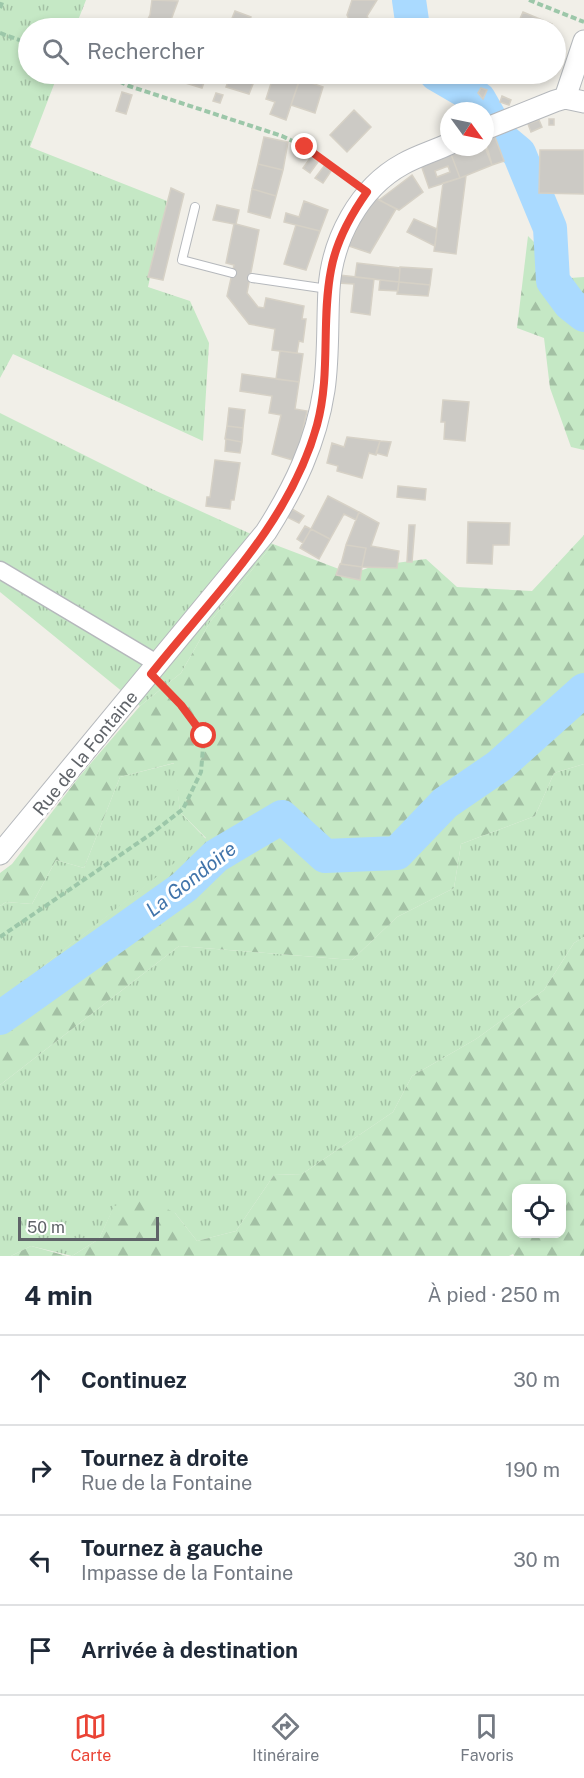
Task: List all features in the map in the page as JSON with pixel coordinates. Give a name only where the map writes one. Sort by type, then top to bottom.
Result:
[{"type":"street","points":[[494,125],[574,100],[584,41]]},
{"type":"street","name":"Rue de la Fontaine","points":[[0,854],[266,532],[294,486],[318,423],[324,389],[329,289],[337,249],[347,224],[367,192],[384,176],[404,163],[440,148]]},
{"type":"street","points":[[0,570],[155,669]]},
{"type":"lane","points":[[195,207],[182,260],[232,273]]},
{"type":"lane","points":[[252,278],[329,289]]},
{"type":"path","points":[[0,8],[3,0]]},
{"type":"path","points":[[529,0],[584,22]]},
{"type":"path","points":[[0,33],[18,39]]},
{"type":"path","points":[[125,84],[282,136],[305,147],[367,192]]},
{"type":"path","points":[[0,936],[183,809],[201,772],[204,736],[155,669]]},
{"type":"green space","points":[[0,0],[86,0],[79,18],[18,18],[18,84],[54,84],[30,147],[167,201],[148,287],[190,301],[209,343],[203,441],[13,354],[0,378]]},
{"type":"green space","points":[[528,236],[570,278],[584,277],[584,450],[571,447],[550,388],[544,338],[517,328]]},
{"type":"green space","points":[[0,413],[154,490],[273,544],[210,622],[181,673],[140,706],[0,592]]},
{"type":"green space","points":[[584,535],[584,764],[554,773],[535,816],[461,844],[454,888],[397,917],[352,960],[179,946],[0,1085],[0,1000],[206,838],[180,812],[174,763],[120,777],[84,868],[56,860],[32,904],[6,902],[0,906],[0,873],[12,864],[79,777],[140,706],[181,673],[210,622],[273,544],[352,574],[373,566],[426,559],[457,587],[532,591]]},
{"type":"green space","points":[[175,763],[180,812],[206,839],[0,1000],[0,906],[6,902],[32,904],[56,860],[84,868],[120,777]]},
{"type":"green space","points":[[584,764],[584,937],[574,943],[544,990],[476,1039],[412,1076],[393,1112],[302,1174],[274,1175],[236,1231],[197,1241],[175,1213],[114,1207],[99,1239],[72,1256],[31,1246],[11,1256],[0,1256],[0,1085],[179,946],[352,960],[397,917],[454,888],[461,844],[535,816],[554,773]]},
{"type":"green space","points":[[584,937],[584,1256],[514,1256],[513,1254],[509,1256],[72,1256],[99,1239],[114,1206],[148,1199],[175,1213],[197,1241],[236,1231],[274,1175],[302,1174],[393,1112],[412,1076],[476,1039],[544,990],[574,943]]},
{"type":"green space","points":[[31,1246],[67,1256],[11,1256]]},
{"type":"building","points":[[152,0],[178,1],[172,18],[148,18]]},
{"type":"building","points":[[352,0],[377,0],[368,18],[348,18],[347,15]]},
{"type":"building","points":[[235,11],[251,17],[251,18],[232,18]]},
{"type":"building","points":[[523,12],[538,18],[520,18]]},
{"type":"building","points":[[189,84],[203,84],[202,88]]},
{"type":"building","points":[[227,84],[253,84],[249,94],[226,87]]},
{"type":"building","points":[[271,84],[298,84],[286,120],[270,114],[275,102],[266,99]]},
{"type":"building","points":[[298,84],[314,84],[323,87],[315,113],[291,105]]},
{"type":"building","points":[[481,88],[487,90],[483,99],[478,93]]},
{"type":"building","points":[[122,92],[132,95],[126,114],[116,111]]},
{"type":"building","points":[[216,93],[223,95],[220,103],[213,101]]},
{"type":"building","points":[[502,96],[511,100],[509,105],[500,102]]},
{"type":"building","points":[[354,110],[371,127],[347,152],[330,135]]},
{"type":"building","points":[[549,119],[554,119],[554,125],[549,125]]},
{"type":"building","points":[[539,120],[542,127],[531,132],[528,124]]},
{"type":"building","points":[[264,137],[288,142],[283,170],[258,164]]},
{"type":"building","points":[[494,137],[504,161],[492,165],[489,156],[494,156]]},
{"type":"building","points":[[540,150],[584,150],[584,194],[539,193]]},
{"type":"building","points":[[452,156],[488,156],[492,165],[460,178]]},
{"type":"building","points":[[452,156],[460,178],[429,188],[421,165]],"holes":[[[448,166],[450,172],[437,177],[435,171]]]},
{"type":"building","points":[[311,157],[318,162],[310,173],[303,168]]},
{"type":"building","points":[[258,164],[283,170],[276,196],[252,189]]},
{"type":"building","points":[[325,165],[331,171],[323,183],[315,178]]},
{"type":"building","points":[[412,175],[423,192],[399,210],[379,200]]},
{"type":"building","points":[[466,176],[456,254],[434,251],[443,183]]},
{"type":"building","points":[[171,188],[184,194],[163,280],[148,277]]},
{"type":"building","points":[[252,189],[276,196],[270,218],[248,212]]},
{"type":"building","points":[[376,198],[396,209],[370,253],[349,246],[361,219]]},
{"type":"building","points":[[304,201],[328,210],[320,231],[284,222],[286,213],[299,217]]},
{"type":"building","points":[[217,205],[239,210],[236,224],[259,230],[247,293],[258,307],[264,308],[266,298],[304,306],[302,319],[306,319],[303,342],[299,341],[297,353],[272,350],[275,329],[249,324],[227,296],[234,265],[226,263],[234,224],[213,220]]},
{"type":"building","points":[[414,219],[437,229],[435,246],[407,232]]},
{"type":"building","points":[[296,225],[320,231],[306,270],[284,264]]},
{"type":"building","points":[[357,263],[400,268],[399,282],[355,277]]},
{"type":"building","points":[[400,267],[432,269],[430,285],[399,282]]},
{"type":"building","points":[[339,275],[374,279],[370,315],[351,312],[354,284],[338,283]]},
{"type":"building","points":[[380,280],[399,282],[398,291],[379,290]]},
{"type":"building","points":[[399,282],[430,285],[428,296],[397,294]]},
{"type":"building","points":[[280,351],[303,354],[299,382],[276,379]]},
{"type":"building","points":[[242,374],[299,382],[295,409],[307,411],[296,461],[272,454],[281,415],[269,413],[272,396],[240,391]]},
{"type":"building","points":[[443,400],[469,402],[465,441],[444,439],[445,422],[441,422]]},
{"type":"building","points":[[229,408],[245,410],[243,428],[227,426]]},
{"type":"building","points":[[227,426],[243,428],[242,442],[225,439]]},
{"type":"building","points":[[347,437],[380,441],[376,455],[369,453],[362,478],[337,471],[338,466],[327,463],[332,443],[344,447]]},
{"type":"building","points":[[226,439],[242,442],[240,453],[225,451]]},
{"type":"building","points":[[380,441],[391,442],[387,456],[376,453]]},
{"type":"building","points":[[215,460],[240,463],[234,500],[231,500],[230,509],[206,506],[207,497],[210,497]]},
{"type":"building","points":[[398,486],[426,489],[425,500],[397,497]]},
{"type":"building","points":[[328,496],[359,512],[356,520],[344,514],[330,539],[311,529]]},
{"type":"building","points":[[292,509],[304,516],[299,523],[287,517]]},
{"type":"building","points":[[359,512],[379,523],[371,546],[399,551],[397,568],[362,567],[366,548],[346,545]]},
{"type":"building","points":[[468,522],[510,523],[509,545],[493,545],[492,564],[467,563]]},
{"type":"building","points":[[409,525],[415,525],[412,562],[407,562]]},
{"type":"building","points":[[305,526],[311,529],[303,543],[297,539]]},
{"type":"building","points":[[311,529],[330,539],[319,559],[300,548]]},
{"type":"building","points":[[346,545],[366,548],[362,567],[341,564]]},
{"type":"building","points":[[340,564],[362,567],[360,580],[336,575]]},
{"type":"waterway","name":"La Gondoire","points":[[409,0],[412,18]]},
{"type":"waterway","name":"La Gondoire","points":[[453,84],[479,99],[501,138],[519,153],[550,228],[553,281],[570,304],[584,315]]},
{"type":"waterway","name":"La Gondoire","points":[[0,1018],[184,887],[216,856],[282,817],[325,856],[397,853],[445,803],[499,766],[584,690]]},
{"type":"route","points":[[204,736],[181,705],[151,674],[266,532],[290,495],[318,423],[327,363],[330,271],[347,224],[367,192],[305,147]]}]
